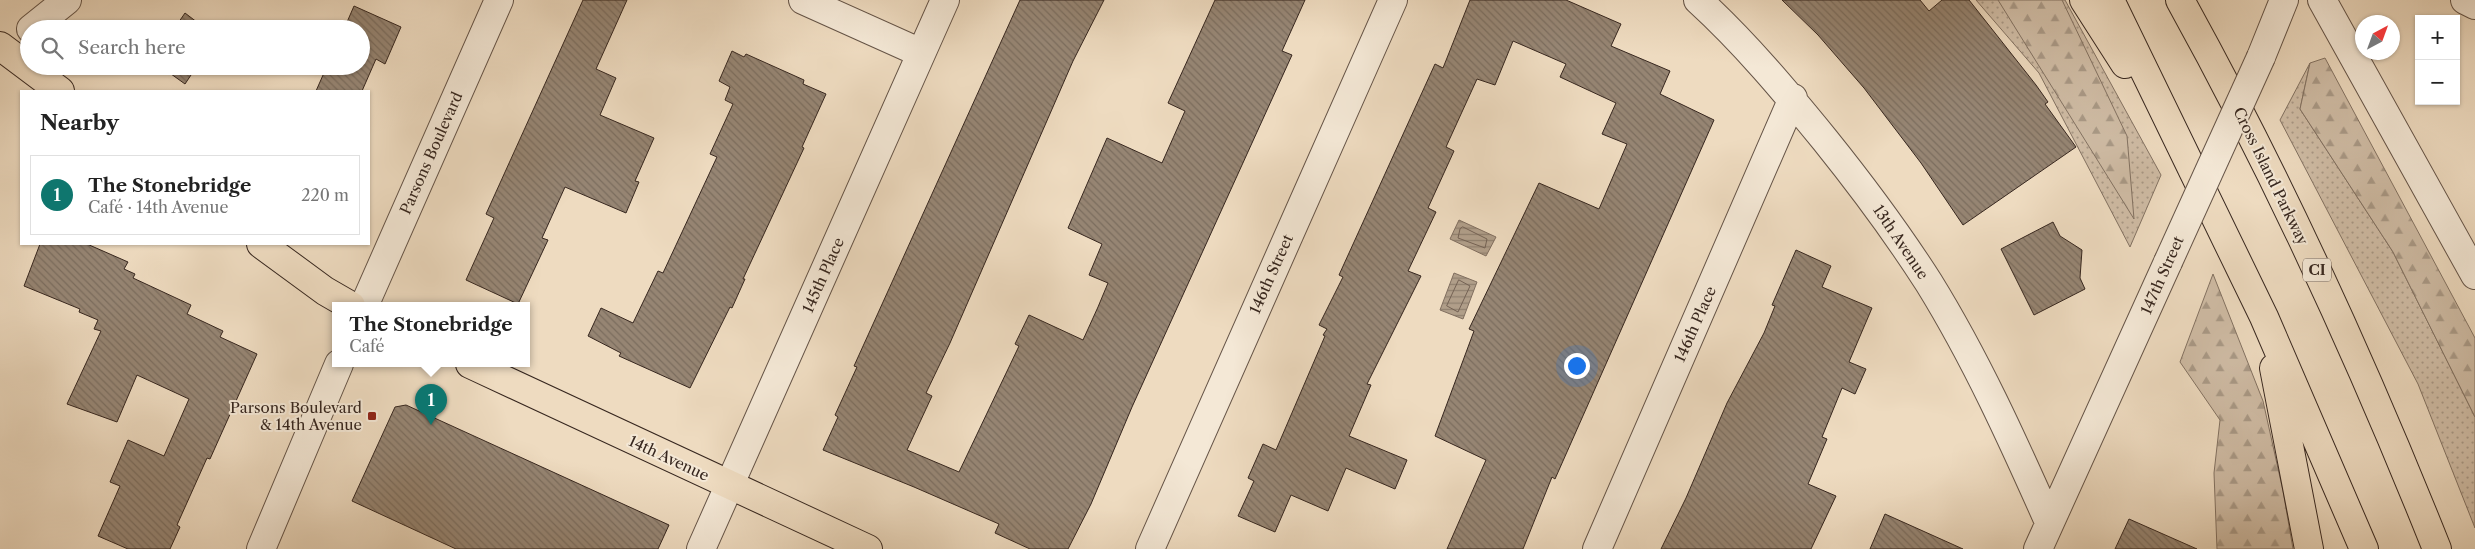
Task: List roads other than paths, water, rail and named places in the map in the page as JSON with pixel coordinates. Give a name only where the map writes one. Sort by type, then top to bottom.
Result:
[{"type":"main road","points":[[2084,0],[2187,158]]},
{"type":"main road","points":[[2110,0],[2264,317],[2364,549]]},
{"type":"main road","name":"Cross Island Parkway","points":[[2180,0],[2250,132],[2303,239],[2379,406],[2437,549]]},
{"type":"main road","points":[[3,54],[20,65]]},
{"type":"main road","points":[[35,75],[58,90]]},
{"type":"main road","points":[[262,245],[325,291],[344,302]]},
{"type":"main road","points":[[2264,317],[2309,549]]},
{"type":"main road","name":"14th Avenue","points":[[476,367],[868,549]]},
{"type":"street","points":[[42,20],[67,0]]},
{"type":"street","name":"Parsons Boulevard","points":[[366,302],[499,0]]},
{"type":"street","points":[[803,0],[921,53]]},
{"type":"street","name":"145th Place","points":[[701,549],[945,0]]},
{"type":"street","name":"146th Street","points":[[1150,549],[1393,0]]},
{"type":"street","name":"13th Avenue","points":[[1698,0],[1722,22],[1792,98],[1875,203],[1929,284],[1992,398],[2049,522]]},
{"type":"street","name":"147th Street","points":[[2038,549],[2261,57],[2284,0]]},
{"type":"street","points":[[2322,0],[2475,275]]},
{"type":"street","points":[[2465,0],[2475,5]]},
{"type":"street","points":[[3,54],[20,39]]},
{"type":"street","name":"146th Place","points":[[1597,549],[1792,98]]},
{"type":"street","points":[[261,549],[338,367]]},
{"type":"water","points":[[1459,220],[1496,237],[1486,256],[1450,239]]},
{"type":"water","points":[[1454,273],[1477,282],[1463,319],[1440,310]]},
{"type":"place","name":"Parsons Boulevard & 14th Avenue","points":[[372,416]]},
{"type":"place","name":"The Stonebridge","points":[[431,425]]}]
